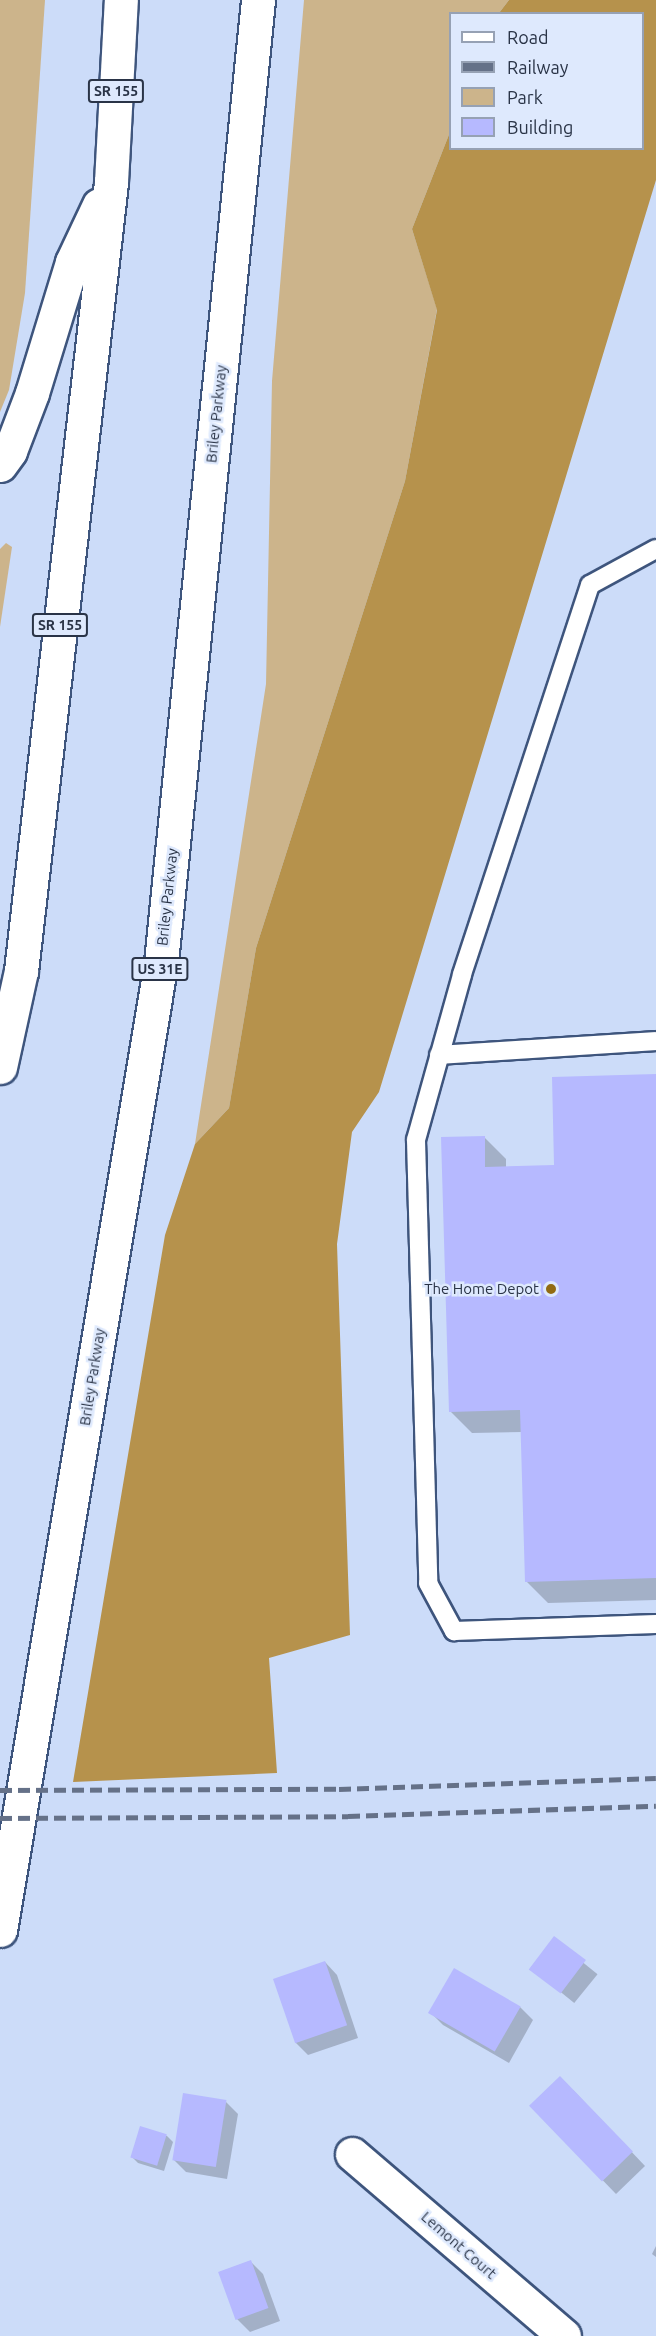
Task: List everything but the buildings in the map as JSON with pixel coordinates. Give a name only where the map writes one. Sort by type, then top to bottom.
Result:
[{"type":"main road","name":"SR 155","points":[[0,1067],[21,971],[111,182],[121,0]]},
{"type":"main road","name":"Briley Parkway","points":[[0,1930],[161,962],[258,0]]},
{"type":"main road","points":[[0,465],[10,451],[32,393],[72,261],[111,182]]},
{"type":"main road","name":"Lemont Court","points":[[352,2154],[564,2336]]},
{"type":"lane","points":[[656,549],[590,585],[439,1055],[416,1140],[428,1583],[454,1631],[656,1624]]},
{"type":"lane","points":[[439,1055],[656,1041]]},
{"type":"green space","points":[[0,0],[45,0],[25,293],[9,390],[0,412]]},
{"type":"green space","points":[[304,0],[509,0],[500,12],[449,12],[449,135],[412,229],[437,309],[405,481],[256,948],[229,1108],[195,1144],[266,684],[272,381]]},
{"type":"green space","points":[[6,543],[12,547],[0,627],[0,549]]},
{"type":"shaded area","points":[[509,0],[656,0],[656,180],[379,1092],[352,1132],[337,1244],[350,1635],[269,1658],[277,1773],[73,1782],[165,1235],[195,1144],[229,1108],[256,948],[405,481],[437,310],[412,229],[449,135],[449,150],[644,150],[644,12],[500,12]]},
{"type":"railway","points":[[0,1790],[339,1789],[656,1778]]},
{"type":"railway","points":[[0,1818],[348,1816],[656,1806]]},
{"type":"place","name":"The Home Depot","points":[[551,1289]]}]
